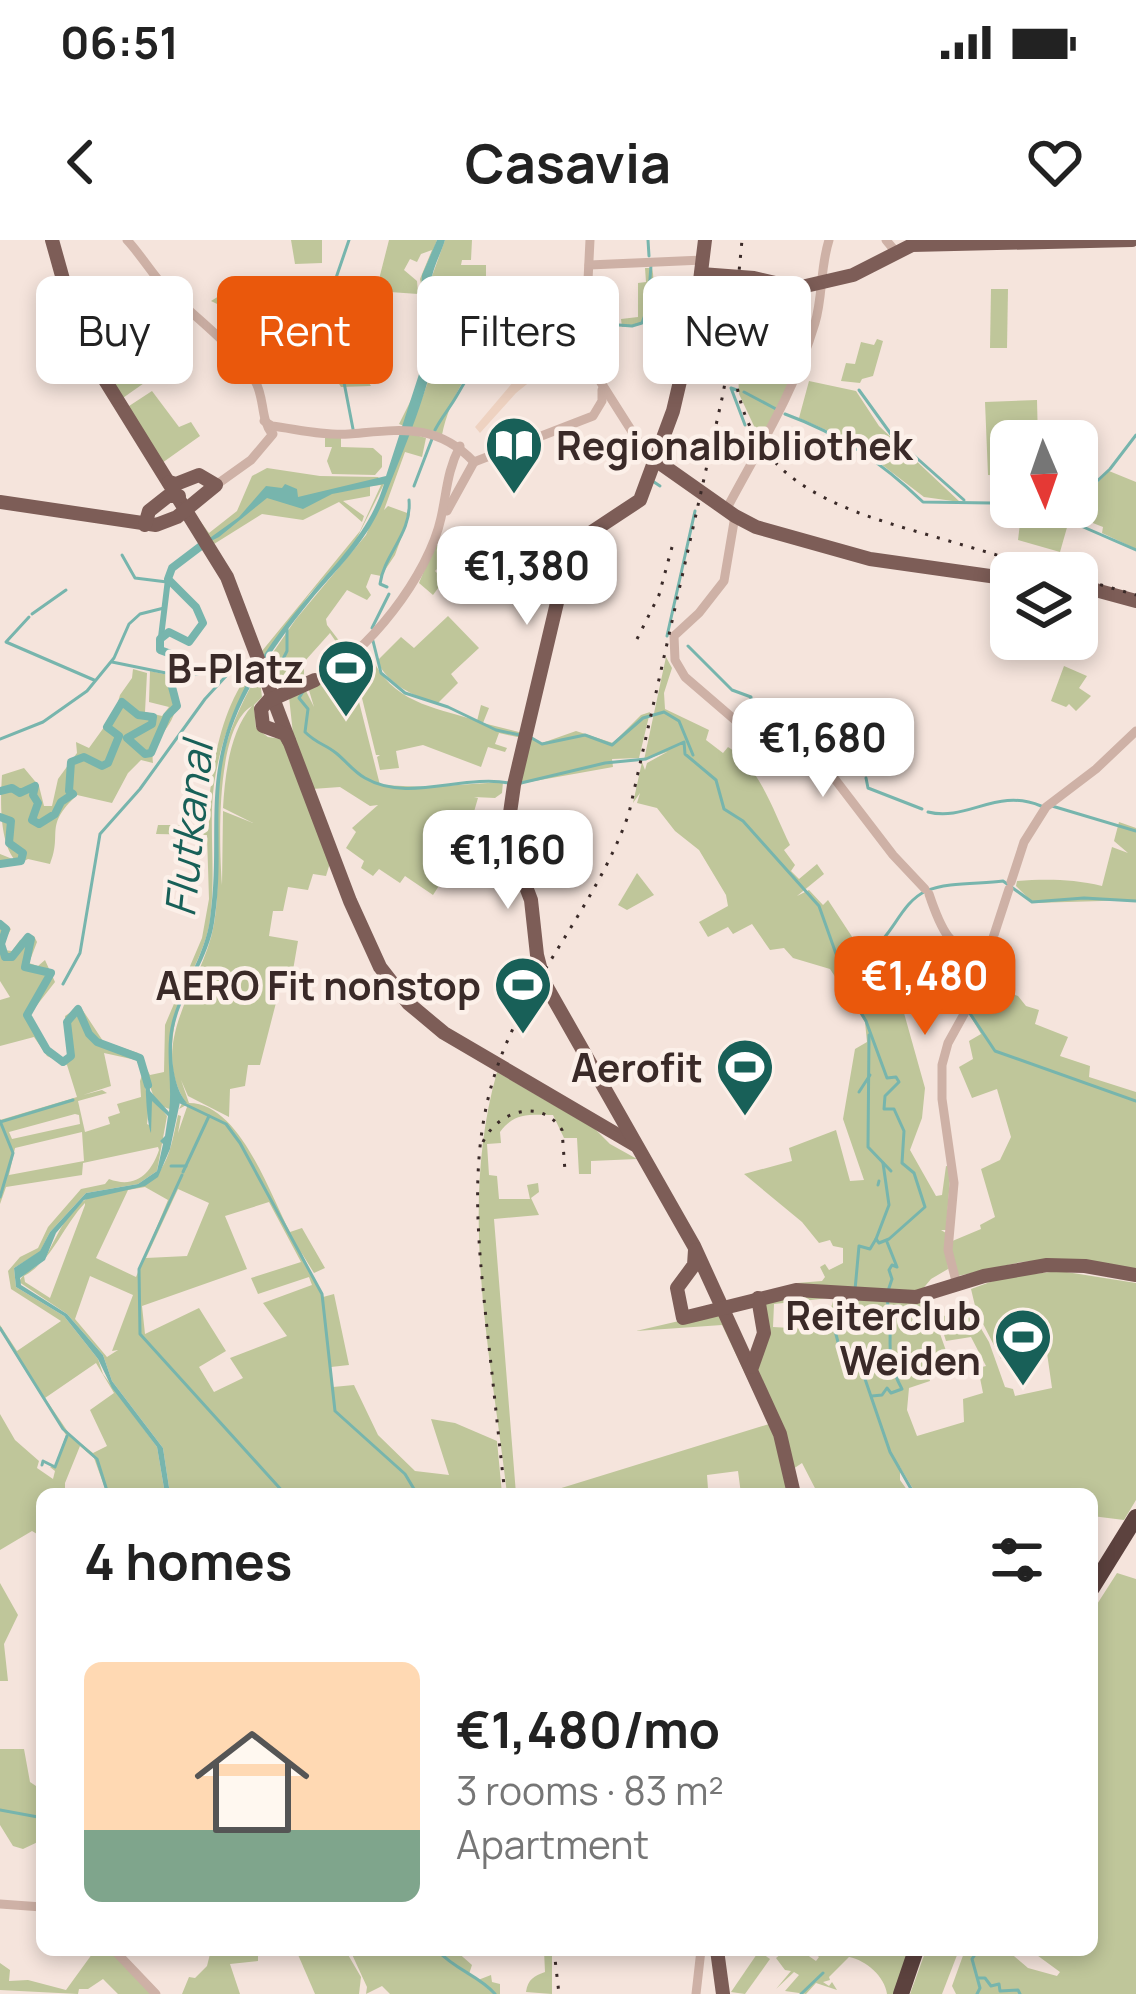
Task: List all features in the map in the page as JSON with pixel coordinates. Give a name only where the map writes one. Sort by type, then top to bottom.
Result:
[{"type":"highway","points":[[1098,1582],[1136,1522]]},
{"type":"highway","points":[[903,1994],[917,1956]]},
{"type":"main road","points":[[52,240],[72,311],[100,372],[213,550],[259,656],[363,934],[379,936],[372,941],[372,953],[395,988],[431,1024],[623,1134]]},
{"type":"main road","points":[[705,240],[696,313],[674,411],[649,455],[638,504],[578,541],[571,551],[525,736],[508,830],[531,900],[541,975],[623,1134],[694,1246],[787,1454],[793,1488]]},
{"type":"main road","points":[[702,267],[796,288],[857,273],[891,246],[1132,240]]},
{"type":"main road","points":[[649,455],[756,527],[860,557],[990,575]]},
{"type":"main road","points":[[0,502],[163,524],[199,475],[217,485]]},
{"type":"main road","points":[[146,525],[149,511],[217,485]]},
{"type":"main road","points":[[1098,591],[1136,601]]},
{"type":"main road","points":[[266,676],[287,690]]},
{"type":"main road","points":[[292,746],[285,734],[272,733],[260,719],[265,703],[310,682]]},
{"type":"main road","points":[[287,690],[292,746]]},
{"type":"main road","points":[[272,733],[281,728],[280,715]]},
{"type":"main road","points":[[694,1246],[696,1261],[677,1288],[686,1314],[802,1290],[904,1298],[1007,1270],[1046,1265],[1136,1275]]},
{"type":"main road","points":[[687,1272],[701,1272],[710,1279]]},
{"type":"main road","points":[[749,1302],[764,1330],[752,1360],[753,1372]]},
{"type":"main road","points":[[737,1338],[749,1345],[761,1341]]},
{"type":"main road","points":[[718,1956],[723,1994]]},
{"type":"street","points":[[127,240],[166,289],[214,329],[261,392],[270,428],[262,445],[251,460],[217,485]]},
{"type":"street","points":[[590,240],[587,323],[604,396],[649,455]]},
{"type":"street","points":[[829,240],[818,313],[806,349],[785,406],[730,513],[724,581],[674,636],[675,660],[685,677],[763,744],[834,778],[892,855],[927,892],[945,936],[964,954],[985,962]]},
{"type":"street","points":[[589,265],[702,267]]},
{"type":"street","points":[[441,520],[446,477],[467,454],[593,416],[604,396]]},
{"type":"street","points":[[270,428],[342,434],[407,430],[432,436],[467,454]]},
{"type":"street","points":[[310,682],[355,655],[413,582],[467,454]]},
{"type":"street","points":[[949,1286],[954,1176],[943,1108],[942,1065],[948,1043],[967,1011],[1030,830],[1058,797],[1096,770],[1136,731]]},
{"type":"street","points":[[0,1904],[36,1907]]},
{"type":"street","points":[[120,1956],[156,1994]]},
{"type":"street","points":[[696,1994],[700,1956]]},
{"type":"green space","points":[[291,240],[322,240],[322,263],[295,264]]},
{"type":"green space","points":[[389,240],[437,240],[423,276],[421,276],[432,250],[421,254],[417,262],[410,259],[404,270],[417,281],[417,294],[393,292],[393,276],[380,276]]},
{"type":"green space","points":[[445,240],[472,240],[471,260],[462,260],[461,265],[486,265],[486,276],[432,276]]},
{"type":"green space","points":[[643,282],[643,322],[622,327],[621,319],[638,317],[638,283]]},
{"type":"green space","points":[[991,289],[1008,289],[1007,348],[990,348]]},
{"type":"green space","points":[[877,339],[883,341],[873,376],[860,383],[841,381],[846,363],[855,364],[861,342],[874,345]]},
{"type":"green space","points":[[811,381],[856,391],[879,426],[960,502],[924,497],[851,441],[799,418]]},
{"type":"green space","points":[[110,384],[143,384],[120,400]]},
{"type":"green space","points":[[427,384],[462,384],[442,435],[411,427]]},
{"type":"green space","points":[[739,384],[790,384],[761,441]]},
{"type":"green space","points":[[418,386],[404,426],[399,424]]},
{"type":"green space","points":[[152,391],[179,427],[191,422],[200,436],[162,463],[126,408]]},
{"type":"green space","points":[[1037,400],[1037,420],[990,420],[990,475],[988,475],[985,402]]},
{"type":"green space","points":[[409,433],[426,438],[422,457],[405,452],[384,510],[388,506],[410,514],[395,555],[381,576],[371,574],[367,600],[347,590],[326,619],[350,655],[347,658],[330,633],[304,662],[304,679],[276,679],[265,664],[366,535]]},
{"type":"green space","points":[[325,437],[341,437],[341,447],[373,448],[382,456],[382,467],[375,475],[332,474],[327,461],[332,447],[325,447]]},
{"type":"green space","points":[[267,468],[320,476],[378,477],[384,484],[354,544],[309,595],[263,659],[192,510],[209,533],[237,511],[252,476]],"holes":[[[381,485],[360,531],[262,651],[236,584],[214,544],[262,514],[303,520],[339,502],[362,522],[364,516],[343,501],[370,496],[370,486]]]},
{"type":"green space","points":[[1109,471],[1136,482],[1136,549],[1102,533],[1098,482]]},
{"type":"green space","points":[[1019,528],[1067,528],[1060,552],[1018,540]]},
{"type":"green space","points":[[435,544],[452,550],[445,558],[450,563],[447,573],[439,567],[435,571],[444,580],[433,595],[419,583]]},
{"type":"green space","points":[[448,616],[479,648],[451,674],[458,683],[438,703],[403,688],[377,661],[401,637],[414,648]]},
{"type":"green space","points":[[666,657],[672,668],[664,693],[665,709],[709,730],[706,740],[723,753],[728,747],[749,766],[790,845],[784,850],[795,865],[791,871],[799,879],[817,864],[824,874],[797,896],[809,890],[823,905],[828,900],[862,952],[848,955],[837,950],[836,954],[843,958],[869,954],[882,960],[870,968],[888,1001],[904,1013],[925,1088],[922,1118],[910,1150],[936,1196],[942,1195],[946,1166],[951,1167],[946,1230],[941,1230],[946,1233],[948,1269],[921,1291],[799,1286],[797,1283],[822,1281],[820,1267],[825,1264],[829,1270],[843,1263],[843,1248],[830,1240],[819,1243],[802,1222],[744,1174],[792,1161],[789,1148],[836,1130],[850,1181],[864,1180],[843,1119],[855,1049],[867,1042],[865,1022],[830,969],[793,958],[784,948],[770,950],[752,924],[733,934],[728,927],[708,937],[699,922],[728,906],[726,895],[699,850],[657,808],[637,803],[640,793],[633,803],[642,762],[645,770],[647,763],[667,752],[644,760]]},
{"type":"green space","points":[[183,658],[172,677],[173,717],[153,753],[153,763],[141,760],[112,803],[77,795],[57,822],[50,864],[28,859],[0,866],[0,854],[15,860],[4,833],[2,775],[24,768],[39,786],[44,806],[52,806],[58,779],[77,753],[76,742],[89,748],[115,712],[133,669],[147,673],[145,712],[162,716],[169,707],[149,702],[150,671],[168,675],[177,659]]},
{"type":"green space","points":[[256,664],[216,771],[210,920],[177,1014],[170,1109],[157,1101],[146,1076],[147,1124],[151,1126],[150,1094],[167,1116],[157,1171],[138,1184],[86,1193],[50,1232],[40,1252],[14,1268],[16,1287],[64,1316],[98,1359],[103,1374],[157,1447],[164,1488],[105,1488],[94,1458],[80,1446],[65,1488],[36,1488],[36,1533],[32,1531],[0,1550],[0,1414],[15,1440],[39,1461],[37,1468],[53,1479],[55,1471],[50,1467],[55,1466],[66,1435],[0,1330],[0,1325],[17,1351],[61,1321],[11,1289],[8,1271],[20,1257],[38,1248],[48,1227],[81,1189],[109,1179],[134,1181],[151,1166],[159,1150],[83,1163],[82,1175],[6,1187],[0,1204],[0,1120],[77,1097],[67,1065],[47,1056],[34,1037],[0,1046],[0,1000],[10,997],[0,981],[0,920],[11,929],[4,950],[12,951],[20,940],[34,936],[37,942],[29,963],[38,966],[45,960],[55,982],[30,1014],[49,1048],[64,1060],[69,1055],[65,1016],[80,1006],[103,1041],[138,1053],[150,1075],[164,1072],[165,1025],[202,938],[209,899],[207,835],[156,834],[158,825],[207,825],[219,740],[233,700]],"holes":[[[104,1053],[136,1060],[143,1072],[141,1097],[117,1104],[120,1113],[108,1117],[110,1124],[85,1132],[78,1101],[107,1093],[83,1095],[111,1086]],[[75,1114],[80,1124],[12,1139],[9,1132]],[[82,1132],[84,1161],[9,1175],[15,1148]],[[96,1363],[114,1393],[90,1410],[107,1446],[93,1453],[70,1435],[45,1398]]]},
{"type":"green space","points":[[375,664],[408,697],[477,721],[481,705],[489,708],[483,723],[523,733],[522,738],[499,733],[495,744],[507,748],[505,752],[488,747],[481,767],[423,745],[396,751],[399,768],[380,770],[380,755],[376,755],[359,686],[355,686],[380,785],[503,782],[502,793],[495,798],[474,797],[478,798],[471,822],[466,821],[433,895],[405,876],[400,883],[379,869],[373,876],[361,868],[364,861],[346,848],[356,832],[352,828],[378,805],[370,806],[340,787],[312,789],[294,743],[289,697],[304,687],[314,707],[308,687],[349,678],[354,687]]},
{"type":"green space","points":[[1064,666],[1087,676],[1079,688],[1091,696],[1076,711],[1069,704],[1051,701]]},
{"type":"green space","points":[[259,672],[262,697],[254,705],[256,728],[268,737],[282,739],[330,863],[326,876],[313,874],[308,890],[288,887],[283,911],[273,911],[269,936],[298,941],[292,976],[280,973],[260,1065],[248,1065],[245,1086],[230,1089],[229,1117],[188,1096],[181,1080],[189,1103],[207,1107],[237,1133],[290,1232],[302,1228],[325,1268],[314,1273],[301,1252],[323,1297],[334,1294],[349,1365],[331,1367],[333,1387],[354,1385],[378,1435],[415,1471],[449,1475],[431,1419],[455,1423],[497,1441],[501,1488],[169,1488],[163,1448],[112,1381],[103,1355],[67,1314],[19,1282],[25,1274],[41,1262],[24,1276],[25,1282],[50,1298],[85,1203],[42,1261],[68,1217],[92,1196],[149,1181],[164,1164],[178,1115],[178,1133],[188,1104],[179,1109],[184,1100],[172,1055],[175,1033],[214,924],[217,785],[235,719]],"holes":[[[252,706],[234,740],[223,808],[253,823],[223,811],[222,885],[220,844],[225,762],[240,718]],[[145,1187],[168,1200],[136,1277],[96,1258],[128,1190]],[[178,1189],[209,1203],[187,1256],[146,1258]],[[269,1202],[301,1262],[251,1278],[258,1294],[309,1277],[312,1285],[263,1303],[287,1336],[230,1358],[243,1378],[214,1392],[199,1367],[226,1351],[199,1308],[145,1334],[142,1306],[247,1269],[225,1216]],[[90,1276],[133,1295],[112,1351],[118,1350],[107,1357],[75,1319]]]},
{"type":"green space","points":[[650,712],[639,758],[612,759],[613,767],[518,784],[529,736],[542,743],[576,731],[613,743]]},
{"type":"green space","points":[[1119,822],[1136,828],[1136,900],[1033,903],[1016,886],[1017,881],[1049,880],[1102,886],[1112,847],[1128,853],[1114,841]]},
{"type":"green space","points":[[637,873],[654,895],[627,910],[618,905]]},
{"type":"green space","points":[[981,983],[1018,996],[1026,1006],[1039,1010],[1035,1024],[1068,1037],[1060,1056],[1090,1066],[1089,1077],[1136,1092],[1136,1271],[1054,1260],[958,1276],[950,1242],[981,1229],[980,1225],[995,1217],[981,1169],[1000,1160],[1011,1137],[997,1089],[972,1098],[959,1067],[973,1059],[969,1041],[981,1034],[969,1014]]},
{"type":"green space","points":[[497,1072],[637,1159],[591,1161],[591,1174],[579,1174],[577,1138],[564,1138],[553,1115],[517,1118],[500,1132],[501,1143],[487,1144],[489,1175],[497,1176],[499,1199],[530,1199],[527,1185],[538,1183],[539,1192],[531,1198],[539,1215],[494,1219],[516,1488],[506,1488],[481,1282],[480,1176]]},
{"type":"green space","points":[[1060,1271],[1136,1283],[1136,1500],[1124,1520],[1098,1517],[1098,1488],[912,1488],[900,1467],[906,1488],[815,1488],[802,1463],[793,1469],[753,1364],[762,1301],[796,1293],[829,1298],[774,1304],[773,1327],[825,1330],[833,1301],[855,1314],[834,1298],[933,1299],[933,1314],[950,1362],[927,1369],[930,1381],[909,1388],[907,1410],[917,1436],[964,1422],[963,1399],[983,1393],[978,1368],[986,1366],[971,1337],[946,1341],[938,1316],[973,1315],[989,1342],[1005,1387],[1013,1389],[1015,1396],[1052,1388],[1047,1353],[1031,1357],[1026,1347],[1001,1359],[976,1310],[971,1289],[1004,1277]]},
{"type":"green space","points":[[722,1311],[774,1422],[789,1488],[740,1488],[738,1471],[707,1475],[708,1488],[561,1488],[769,1424],[722,1325],[636,1331]]},
{"type":"green space","points":[[1117,1573],[1136,1579],[1136,1994],[956,1994],[952,1986],[963,1956],[1014,1956],[1028,1968],[1057,1976],[1060,1972],[1038,1956],[1098,1956],[1098,1603]]},
{"type":"green space","points":[[0,1583],[18,1615],[4,1644],[8,1681],[0,1681]]},
{"type":"green space","points":[[0,1749],[24,1749],[30,1782],[36,1786],[36,1843],[23,1849],[13,1846],[0,1825]]},
{"type":"green space","points":[[91,1956],[117,1956],[152,1994],[118,1994],[103,1979],[79,1989],[78,1994],[0,1990],[0,1963],[10,1970],[9,1981],[28,1980],[66,1990]]},
{"type":"green space","points":[[210,1956],[258,1956],[258,1961],[230,1964],[240,1994],[182,1994],[189,1977],[195,1978]]},
{"type":"green space","points":[[299,1956],[349,1956],[361,1977],[359,1994],[315,1994]]},
{"type":"green space","points":[[353,1956],[462,1956],[472,1965],[469,1974],[478,1980],[491,1975],[492,1982],[500,1984],[500,1994],[390,1994],[382,1986],[366,1994]]},
{"type":"green space","points":[[544,1956],[552,1956],[552,1994],[526,1992],[532,1979],[545,1972]]},
{"type":"green space","points":[[756,1956],[770,1959],[745,1994],[731,1992]]},
{"type":"green space","points":[[779,1956],[809,1956],[816,1961],[819,1957],[911,1956],[897,1994],[887,1994],[874,1970],[849,1957],[823,1982],[829,1986],[832,1982],[837,1990],[816,1983],[806,1994],[785,1991],[799,1975],[794,1972],[776,1989],[791,1971],[785,1970]]},
{"type":"green space","points":[[924,1956],[957,1956],[942,1994],[910,1994]]},
{"type":"shaded area","points":[[511,384],[527,384],[480,433],[475,427]]},
{"type":"water","points":[[437,240],[445,240],[432,276],[422,276]]},
{"type":"water","points":[[417,380],[427,384],[377,514],[361,541],[277,645],[234,722],[220,779],[214,923],[173,1033],[174,1070],[187,1103],[180,1102],[170,1149],[158,1177],[145,1186],[84,1200],[56,1233],[45,1260],[20,1278],[21,1285],[67,1314],[103,1355],[112,1381],[163,1448],[169,1488],[164,1488],[157,1447],[112,1388],[98,1359],[64,1316],[16,1287],[14,1268],[40,1251],[50,1232],[86,1193],[138,1184],[157,1171],[168,1116],[152,1101],[151,1133],[146,1077],[150,1091],[169,1112],[170,1032],[210,919],[216,781],[228,726],[263,656],[362,531],[384,484],[332,494],[303,509],[267,498],[219,537],[193,550],[239,517],[266,486],[282,488],[285,484],[297,489],[298,497],[386,476]]},
{"type":"waterway","points":[[337,276],[349,240]]},
{"type":"waterway","points":[[648,240],[649,256]]},
{"type":"waterway","points":[[619,325],[642,323],[651,265]]},
{"type":"waterway","points":[[344,384],[353,429]]},
{"type":"waterway","points":[[435,430],[464,384]]},
{"type":"waterway","points":[[737,390],[731,388],[745,425]]},
{"type":"waterway","points":[[859,390],[893,437],[964,500]]},
{"type":"waterway","points":[[744,392],[776,409]]},
{"type":"waterway","points":[[785,414],[859,450],[923,502],[991,503],[1025,517],[1081,526],[1136,550]]},
{"type":"waterway","points":[[1098,480],[1136,435]]},
{"type":"waterway","points":[[414,486],[432,439]]},
{"type":"waterway","points":[[654,482],[660,486]]},
{"type":"waterway","points":[[387,587],[380,584],[406,523],[409,500]]},
{"type":"waterway","points":[[667,636],[695,511]]},
{"type":"waterway","name":"Flutkanal","points":[[0,791],[12,788],[20,793],[35,786],[38,803],[32,820],[39,824],[55,814],[73,794],[69,791],[71,762],[84,757],[102,766],[108,763],[119,736],[107,727],[122,702],[138,715],[153,717],[152,724],[127,738],[145,754],[151,753],[167,716],[177,706],[170,679],[182,658],[160,650],[160,639],[169,632],[189,642],[203,623],[196,607],[168,579],[172,568],[201,546]]},
{"type":"waterway","points":[[122,555],[135,578],[167,582]]},
{"type":"waterway","points":[[161,637],[168,579]]},
{"type":"waterway","points":[[32,614],[66,590]]},
{"type":"waterway","points":[[372,628],[389,594]]},
{"type":"waterway","points":[[0,739],[43,722],[87,691],[114,658],[129,624],[140,614],[164,608]]},
{"type":"waterway","points":[[29,617],[6,642],[94,680]]},
{"type":"waterway","points":[[287,629],[282,661],[289,663],[300,681]]},
{"type":"waterway","points":[[373,641],[381,673],[405,693],[520,735]]},
{"type":"waterway","points":[[688,646],[732,690],[751,697],[751,710],[765,723],[799,736],[812,751],[831,759]]},
{"type":"waterway","points":[[112,662],[171,674]]},
{"type":"waterway","points":[[172,674],[186,676],[252,663]]},
{"type":"waterway","name":"Flutkanal","points":[[63,984],[80,953],[100,834],[237,664]]},
{"type":"waterway","points":[[304,690],[299,698],[308,709],[305,732],[365,778],[399,788],[509,783]]},
{"type":"waterway","points":[[530,737],[542,744],[585,735],[612,745],[643,718],[664,712],[679,721],[693,755]]},
{"type":"waterway","points":[[521,783],[605,763],[646,759],[684,742],[685,754],[716,780],[724,809],[743,821],[819,906],[887,1078],[896,1077],[899,1082],[885,1096],[884,1109],[894,1109],[904,1131],[902,1163],[914,1173],[925,1207],[889,1239],[879,1243],[876,1239],[870,1249],[859,1246],[855,1290]]},
{"type":"waterway","points":[[846,764],[864,772]]},
{"type":"waterway","points":[[866,778],[868,788],[922,809]]},
{"type":"waterway","points":[[928,812],[956,813],[1010,800],[1041,806]]},
{"type":"waterway","points":[[1052,806],[1136,831]]},
{"type":"waterway","points":[[0,817],[11,821],[9,843],[23,853],[21,861],[0,864]]},
{"type":"waterway","points":[[840,955],[869,952],[915,899],[944,886],[1003,881],[1032,902],[1136,901]]},
{"type":"waterway","points":[[0,924],[6,929],[1,944],[5,957],[12,957],[28,937],[25,967],[51,973],[27,1015],[47,1050],[63,1062],[71,1056],[67,1022],[78,1009],[97,1042],[140,1058],[148,1085]]},
{"type":"waterway","points":[[869,953],[883,959]]},
{"type":"waterway","points":[[886,960],[914,967],[962,1006]]},
{"type":"waterway","points":[[969,1012],[995,1051],[1136,1101]]},
{"type":"waterway","points":[[869,1035],[868,1147],[891,1171]]},
{"type":"waterway","points":[[859,1092],[870,1075]]},
{"type":"waterway","points":[[0,1122],[73,1100]]},
{"type":"waterway","points":[[178,1101],[226,1124],[240,1143],[322,1294],[335,1411],[405,1474],[413,1488]]},
{"type":"waterway","points":[[183,1172],[209,1116]]},
{"type":"waterway","points":[[0,1121],[13,1153],[0,1197]]},
{"type":"waterway","points":[[876,1239],[889,1205],[883,1163]]},
{"type":"waterway","points":[[171,1166],[186,1166]]},
{"type":"waterway","points":[[182,1175],[139,1269],[140,1334],[280,1488]]},
{"type":"waterway","points":[[878,1185],[879,1181]]},
{"type":"waterway","points":[[887,1242],[897,1267],[892,1265],[889,1270],[888,1291]]},
{"type":"waterway","points":[[855,1300],[842,1321],[833,1323],[839,1346],[856,1356],[890,1452],[911,1488]]},
{"type":"waterway","points":[[872,1396],[882,1395],[887,1388],[891,1393],[902,1389],[890,1354],[887,1300]]},
{"type":"waterway","points":[[0,1328],[63,1429],[97,1459],[106,1488]]},
{"type":"waterway","points":[[42,1465],[43,1461],[55,1467],[67,1436]]},
{"type":"waterway","points":[[0,1810],[36,1817]]},
{"type":"waterway","points":[[444,1956],[495,1994]]},
{"type":"waterway","points":[[974,1956],[977,1994]]},
{"type":"waterway","points":[[801,1994],[823,1973]]},
{"type":"waterway","points":[[978,1978],[985,1978],[991,1986],[999,1984],[1000,1991],[1018,1990],[1020,1994]]},
{"type":"railway","points":[[504,1488],[478,1228],[484,1120],[504,1049],[518,1019],[602,874],[629,813],[723,394],[742,240]]},
{"type":"railway","points":[[737,384],[755,436],[798,482],[857,512],[990,553]]},
{"type":"railway","points":[[637,639],[659,595],[672,547]]},
{"type":"railway","points":[[1098,584],[1136,595]]},
{"type":"railway","points":[[483,1142],[509,1116],[531,1111],[543,1114],[562,1130],[565,1171]]},
{"type":"railway","points":[[555,1956],[559,1994]]},
{"type":"place","name":"Regionalbibliothek","points":[[514,496]]},
{"type":"place","name":"B-Platz","points":[[346,719]]},
{"type":"place","name":"AERO Fit nonstop","points":[[523,1036]]},
{"type":"place","name":"Aerofit","points":[[745,1118]]},
{"type":"place","name":"Reiterclub Weiden","points":[[1023,1388]]}]
